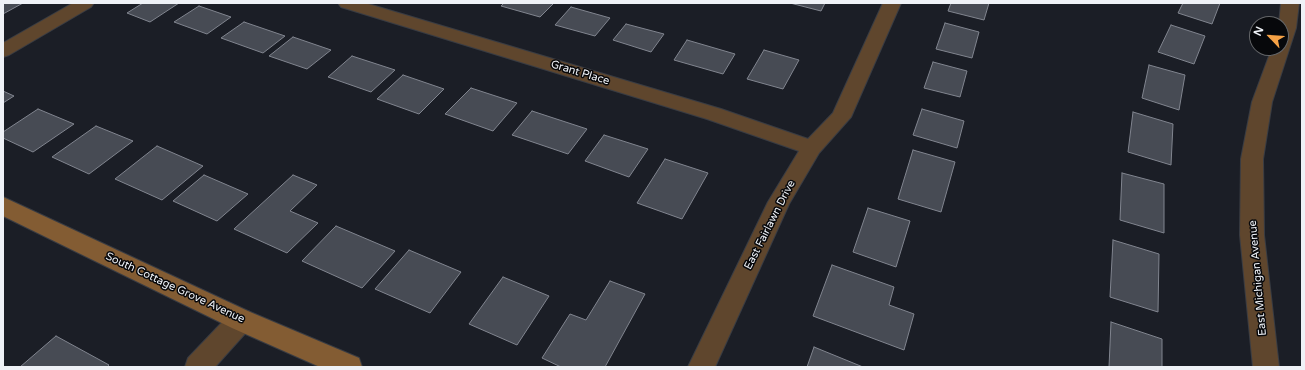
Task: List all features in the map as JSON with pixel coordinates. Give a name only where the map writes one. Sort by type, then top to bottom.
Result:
[{"type":"street","points":[[3,50],[85,3]]},
{"type":"street","name":"Grant Place","points":[[347,3],[714,114],[812,148]]},
{"type":"street","name":"East Fairlawn Drive","points":[[701,367],[780,202],[812,148],[840,117],[851,97],[892,3]]},
{"type":"street","name":"East Michigan Avenue","points":[[1289,16],[1290,3]]},
{"type":"street","name":"East Michigan Avenue","points":[[1266,367],[1252,235],[1252,159],[1262,102],[1278,56]]},
{"type":"street","name":"South Cottage Grove Avenue","points":[[3,206],[241,320],[349,367]]},
{"type":"street","points":[[198,367],[241,320]]},
{"type":"building","points":[[3,3],[23,3],[3,14]]},
{"type":"building","points":[[143,3],[179,3],[150,22],[127,13]]},
{"type":"building","points":[[504,3],[554,3],[540,17],[501,6]]},
{"type":"building","points":[[790,3],[825,3],[821,11]]},
{"type":"building","points":[[951,3],[989,3],[984,20],[948,11]]},
{"type":"building","points":[[1183,3],[1220,3],[1212,24],[1178,13]]},
{"type":"building","points":[[199,6],[231,17],[207,34],[174,22]]},
{"type":"building","points":[[571,7],[610,18],[595,36],[555,25]]},
{"type":"building","points":[[244,22],[285,36],[263,53],[221,38]]},
{"type":"building","points":[[945,23],[979,32],[972,58],[936,49]]},
{"type":"building","points":[[626,24],[664,34],[651,52],[613,40]]},
{"type":"building","points":[[1171,25],[1205,36],[1194,64],[1158,52]]},
{"type":"building","points":[[293,37],[331,50],[307,69],[269,56]]},
{"type":"building","points":[[687,40],[735,54],[723,74],[674,60]]},
{"type":"building","points":[[764,50],[799,60],[783,89],[747,79]]},
{"type":"building","points":[[352,56],[395,70],[371,92],[328,77]]},
{"type":"building","points":[[933,62],[967,71],[960,97],[924,88]]},
{"type":"building","points":[[1149,65],[1185,75],[1179,110],[1142,98]]},
{"type":"building","points":[[403,75],[444,89],[419,114],[377,99]]},
{"type":"building","points":[[471,88],[517,103],[493,131],[445,114]]},
{"type":"building","points":[[3,91],[14,96],[3,103]]},
{"type":"building","points":[[38,109],[74,124],[33,152],[3,138],[3,132]]},
{"type":"building","points":[[922,109],[964,121],[957,148],[913,135]]},
{"type":"building","points":[[532,111],[587,129],[568,154],[512,135]]},
{"type":"building","points":[[1133,112],[1173,124],[1171,165],[1128,152]]},
{"type":"building","points":[[96,126],[133,141],[89,174],[52,157]]},
{"type":"building","points":[[604,135],[648,149],[629,177],[585,161]]},
{"type":"building","points":[[157,146],[203,166],[162,200],[115,179]]},
{"type":"building","points":[[913,150],[955,162],[941,212],[898,199]]},
{"type":"building","points":[[665,159],[708,173],[682,219],[637,203]]},
{"type":"building","points":[[1122,173],[1164,184],[1164,233],[1120,220]]},
{"type":"building","points":[[204,175],[248,194],[217,221],[173,201]]},
{"type":"building","points":[[293,175],[317,185],[290,211],[318,223],[287,253],[234,229]]},
{"type":"building","points":[[868,208],[910,221],[896,267],[853,252]]},
{"type":"building","points":[[336,226],[395,251],[362,288],[302,261]]},
{"type":"building","points":[[1113,240],[1159,254],[1158,312],[1110,297]]},
{"type":"building","points":[[409,250],[461,272],[430,313],[375,289]]},
{"type":"building","points":[[832,265],[894,287],[889,305],[914,314],[904,350],[813,316]]},
{"type":"building","points":[[503,277],[549,296],[517,345],[469,324]]},
{"type":"building","points":[[610,281],[645,294],[605,367],[561,367],[542,358],[570,314],[586,320]]},
{"type":"building","points":[[1111,322],[1162,339],[1162,367],[1109,367]]},
{"type":"building","points":[[56,336],[109,365],[107,367],[20,367]]},
{"type":"building","points":[[814,347],[863,367],[807,367]]}]
